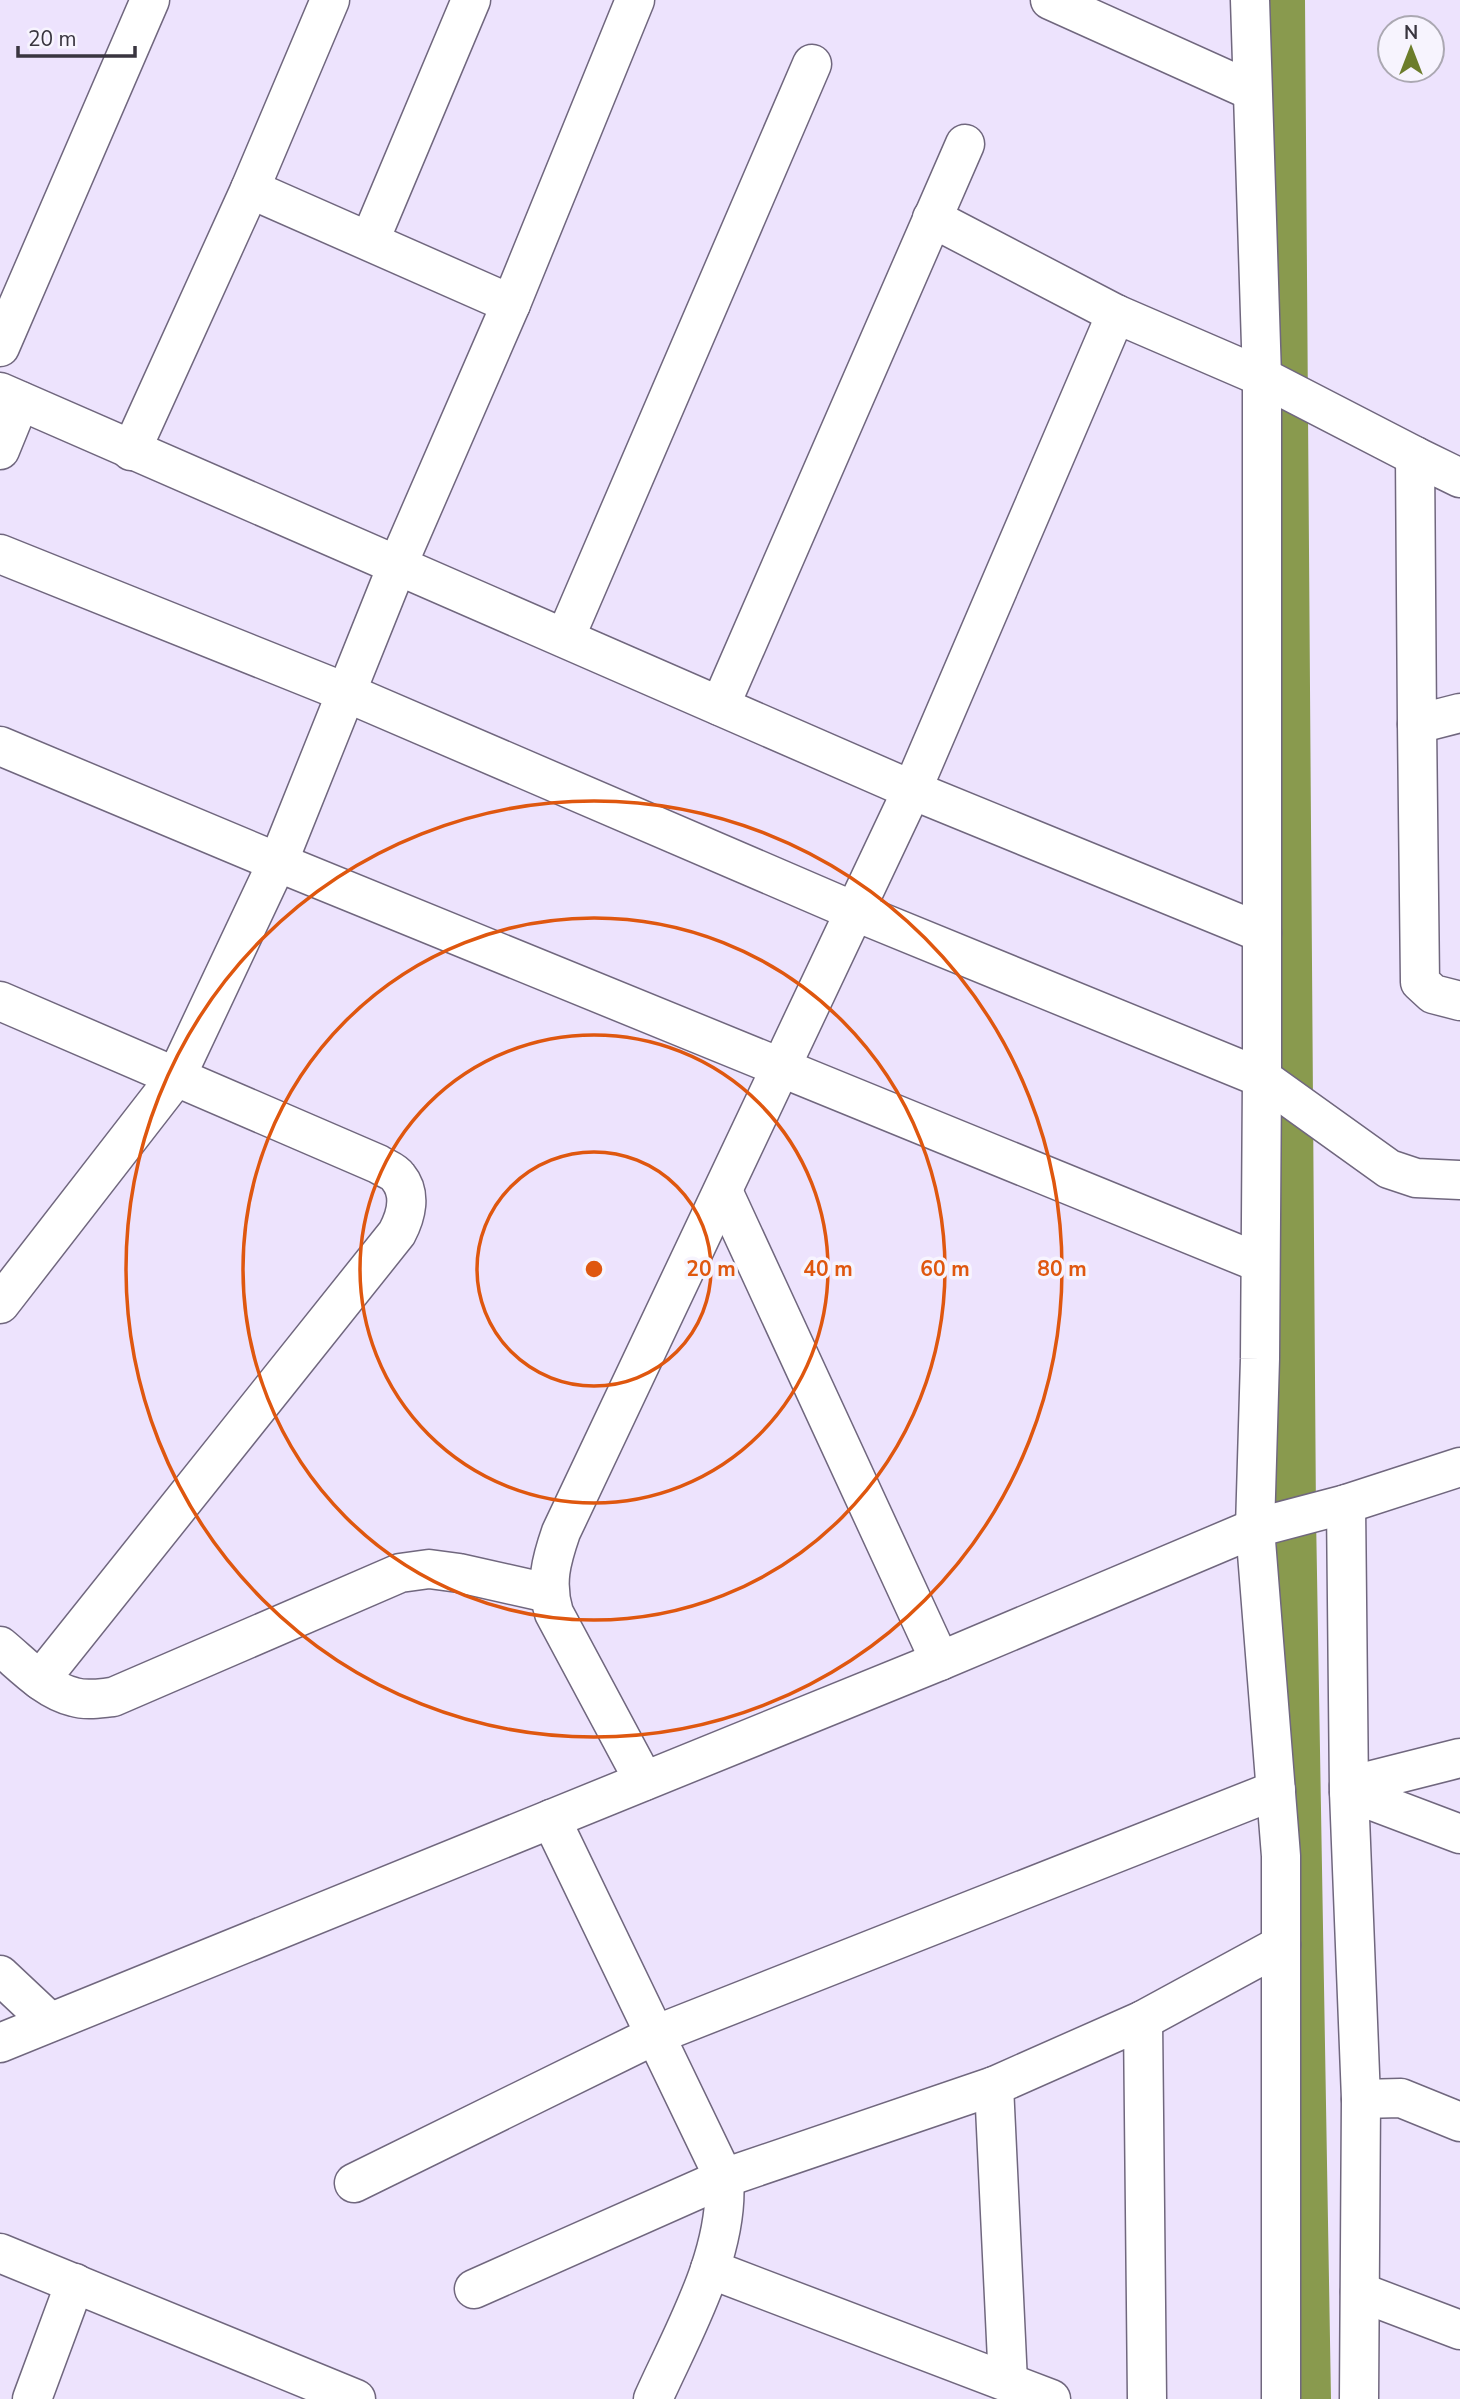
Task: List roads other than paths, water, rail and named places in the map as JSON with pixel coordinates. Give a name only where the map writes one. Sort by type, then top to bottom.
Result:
[{"type":"street","points":[[0,347],[149,0]]},
{"type":"street","points":[[131,451],[250,188],[330,0]]},
{"type":"street","points":[[370,240],[471,0]]},
{"type":"street","points":[[0,1304],[176,1077],[277,862],[397,566],[511,304],[635,0]]},
{"type":"street","points":[[1050,0],[1252,91]]},
{"type":"street","points":[[1250,0],[1262,377],[1262,1527],[1281,1856],[1281,2399]]},
{"type":"street","points":[[565,638],[813,64]]},
{"type":"street","points":[[720,706],[965,144]]},
{"type":"street","points":[[250,188],[511,304]]},
{"type":"street","points":[[932,218],[1115,314],[1262,377],[1460,478]]},
{"type":"street","points":[[644,1781],[554,1613],[548,1593],[551,1561],[561,1532],[912,790],[1115,314]]},
{"type":"street","points":[[0,450],[10,396],[912,790],[1262,933]]},
{"type":"street","points":[[1415,456],[1420,982],[1433,994],[1460,1001]]},
{"type":"street","points":[[0,554],[347,693],[856,912],[1262,1078],[1389,1169],[1416,1178],[1460,1180]]},
{"type":"street","points":[[1417,724],[1460,713]]},
{"type":"street","points":[[0,746],[277,862],[1260,1263]]},
{"type":"street","points":[[0,1001],[378,1164],[398,1176],[406,1191],[407,1208],[397,1233],[40,1679]]},
{"type":"street","points":[[723,1191],[940,1661]]},
{"type":"street","points":[[0,2043],[940,1661],[1262,1527],[1343,1505],[1460,1467]]},
{"type":"street","points":[[1343,1505],[1349,1789],[1361,2099],[1359,2399]]},
{"type":"street","points":[[0,1646],[40,1679],[65,1695],[76,1698],[113,1697],[400,1573],[429,1569],[459,1573],[548,1593]]},
{"type":"street","points":[[1349,1789],[1460,1758]]},
{"type":"street","points":[[1349,1789],[1460,1834]]},
{"type":"street","points":[[354,2183],[655,2035],[1276,1790]]},
{"type":"street","points":[[551,1819],[724,2178],[726,2200],[723,2224],[710,2269],[653,2399]]},
{"type":"street","points":[[474,2288],[724,2178],[993,2086],[1143,2020],[1281,1945]]},
{"type":"street","points":[[0,1975],[50,2022]]},
{"type":"street","points":[[1143,2020],[1147,2399]]},
{"type":"street","points":[[993,2086],[1008,2382]]},
{"type":"street","points":[[1361,2099],[1402,2098],[1460,2122]]},
{"type":"street","points":[[0,2253],[356,2399]]},
{"type":"street","points":[[710,2269],[1051,2399]]},
{"type":"street","points":[[32,2399],[75,2283]]},
{"type":"street","points":[[1360,2292],[1460,2330]]},
{"type":"waterway","points":[[1285,0],[1296,1515],[1311,2399]]}]
